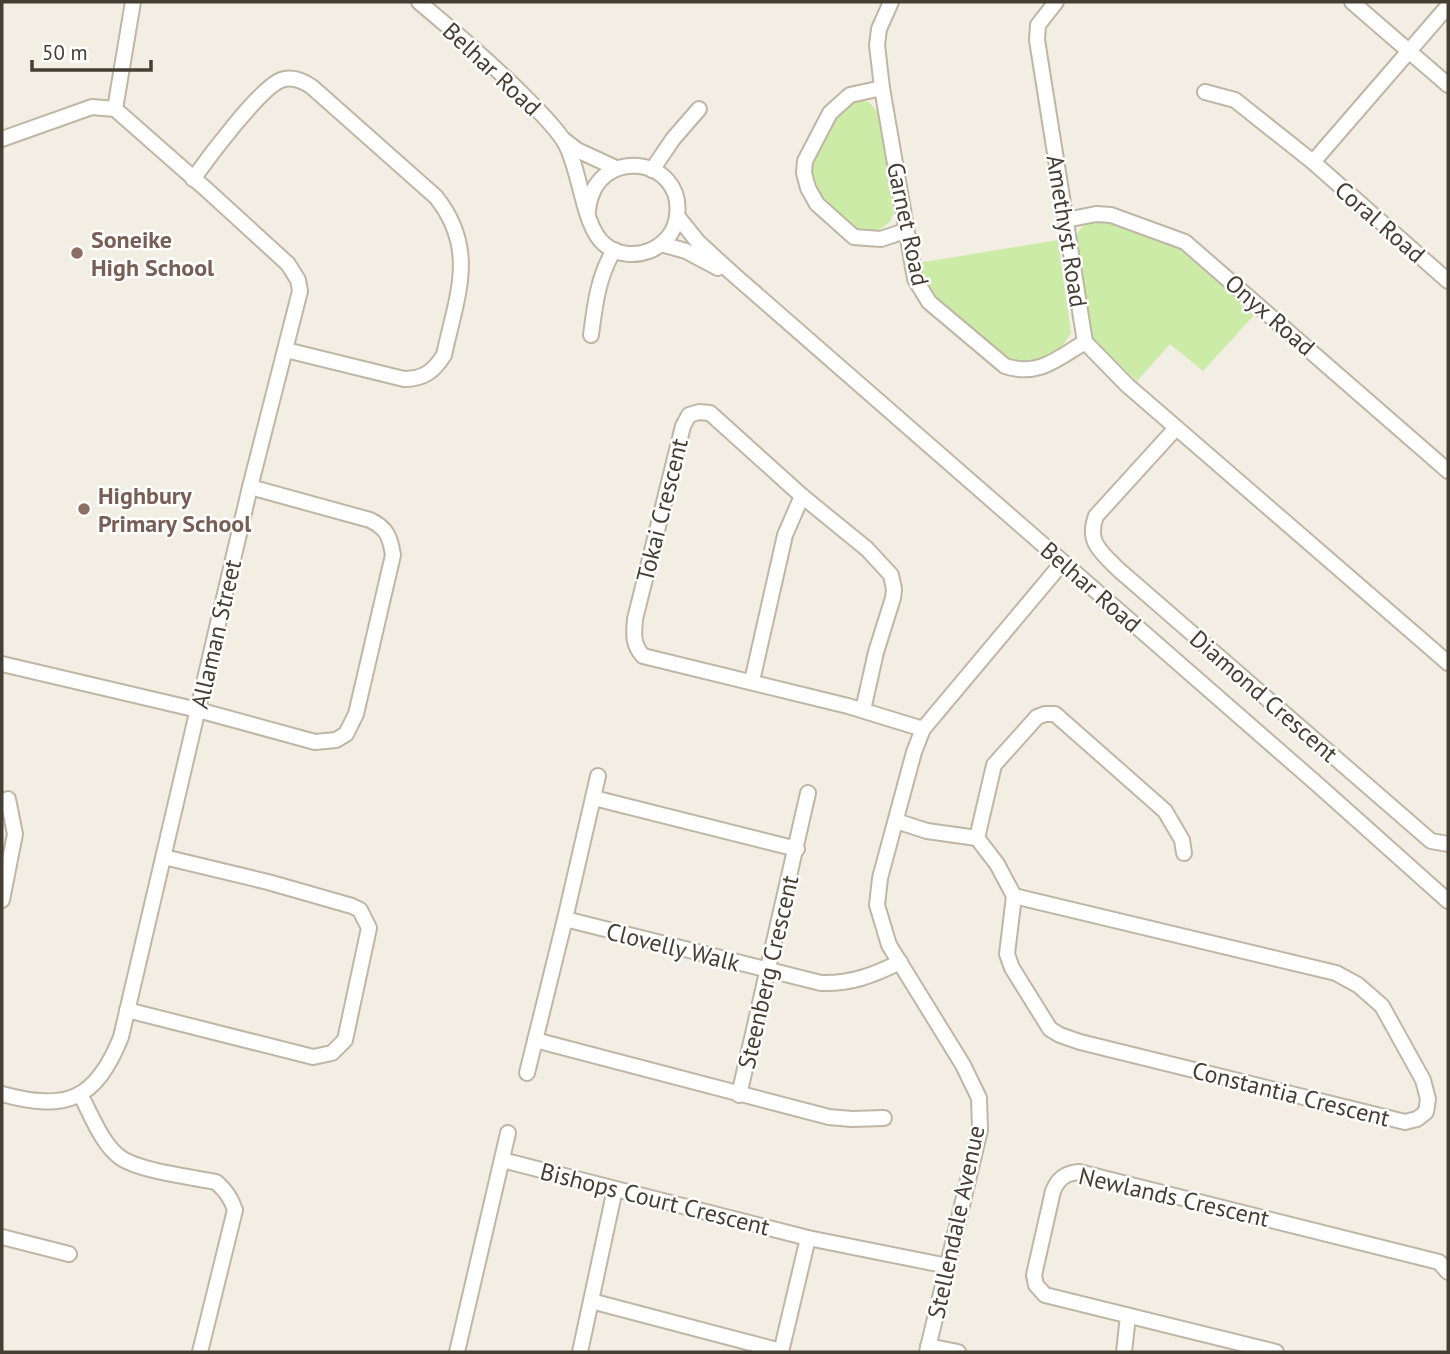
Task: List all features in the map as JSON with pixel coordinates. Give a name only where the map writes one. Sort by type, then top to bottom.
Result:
[{"type":"street","points":[[2,139],[92,107],[115,109],[133,2]]},
{"type":"street","name":"Belhar Road","points":[[419,2],[506,78],[563,140],[616,168]]},
{"type":"street","name":"Garnet Road","points":[[891,2],[879,29],[877,45],[905,231],[915,279],[923,296],[994,359],[1018,370],[1032,370],[1050,364],[1085,342]]},
{"type":"street","name":"Amethyst Road","points":[[1056,2],[1038,25],[1037,40],[1085,342],[1127,385],[1448,663]]},
{"type":"street","points":[[1352,2],[1448,85]]},
{"type":"street","name":"Coral Road","points":[[1313,162],[1448,6]]},
{"type":"street","points":[[193,179],[213,150],[272,84],[289,78],[305,82],[312,87],[436,197],[447,211],[455,227],[463,266],[444,355],[427,375],[404,379],[286,349]]},
{"type":"street","points":[[882,88],[850,95],[830,113],[805,161],[804,173],[817,204],[855,237],[881,239],[905,231]]},
{"type":"street","name":"Coral Road","points":[[1205,92],[1235,100],[1313,162],[1448,281]]},
{"type":"street","name":"Allaman Street","points":[[2,1094],[40,1103],[64,1101],[80,1094],[100,1078],[111,1061],[127,1010],[250,487],[300,291],[298,280],[288,264],[115,109]]},
{"type":"street","points":[[652,170],[673,139],[699,109]]},
{"type":"street","name":"Belhar Road","points":[[563,140],[575,166],[588,212]]},
{"type":"street","points":[[635,165],[652,170],[667,181],[674,192],[677,216],[669,236],[662,244],[639,254],[614,250],[596,235],[590,224],[588,212],[593,188],[601,178],[616,168],[635,165]]},
{"type":"street","name":"Onyx Road","points":[[1066,220],[1096,214],[1111,215],[1185,243],[1448,471]]},
{"type":"street","name":"Belhar Road","points":[[677,216],[698,242],[733,274],[1307,774],[1448,901]]},
{"type":"street","name":"Belhar Road","points":[[662,244],[686,251],[733,274]]},
{"type":"street","points":[[591,335],[597,292],[604,268],[614,250]]},
{"type":"street","name":"Tokai Crescent","points":[[863,710],[892,598],[893,580],[867,549],[802,496],[710,413],[689,415],[685,419],[644,582],[633,639],[637,650],[643,656],[752,681],[923,729]]},
{"type":"street","name":"Diamond Crescent","points":[[1176,428],[1096,516],[1091,532],[1094,542],[1140,588],[1431,841],[1448,844]]},
{"type":"street","points":[[2,664],[198,710],[315,742],[336,740],[346,734],[352,726],[359,701],[393,555],[388,532],[370,520],[250,487]]},
{"type":"street","points":[[752,681],[785,535],[802,496]]},
{"type":"street","name":"Stellendale Avenue","points":[[958,1352],[928,1349],[980,1130],[979,1098],[963,1065],[889,945],[877,905],[880,878],[914,752],[923,729],[1063,562]]},
{"type":"street","points":[[977,838],[994,765],[1037,717],[1055,714],[1165,811],[1182,840],[1184,853]]},
{"type":"street","points":[[527,1073],[598,776]]},
{"type":"street","name":"Steenberg Crescent","points":[[535,1040],[739,1095],[808,793]]},
{"type":"street","name":"Steenberg Crescent","points":[[594,798],[797,849]]},
{"type":"street","points":[[2,900],[15,834],[8,799]]},
{"type":"street","points":[[896,821],[927,831],[977,838],[997,864],[1014,896]]},
{"type":"street","points":[[127,1010],[313,1057],[332,1053],[345,1040],[369,928],[360,911],[352,906],[268,882],[163,857]]},
{"type":"street","name":"Constantia Crescent","points":[[1014,896],[1348,978],[1382,1006],[1423,1080],[1428,1099],[1426,1112],[1417,1119],[1405,1122],[1060,1035],[1051,1029],[1012,968],[1007,954],[1014,896]]},
{"type":"street","name":"Clovelly Walk","points":[[565,919],[821,983],[841,984],[866,978],[900,962]]},
{"type":"street","points":[[80,1094],[103,1136],[120,1157],[133,1164],[216,1182],[232,1200],[235,1210],[200,1352]]},
{"type":"street","points":[[739,1095],[829,1117],[884,1118]]},
{"type":"street","points":[[457,1352],[508,1133]]},
{"type":"street","name":"Bishops Court Crescent","points":[[502,1160],[808,1238],[948,1266]]},
{"type":"street","name":"Newlands Crescent","points":[[1276,1352],[1045,1295],[1036,1285],[1034,1275],[1058,1179],[1079,1171],[1439,1262],[1448,1272]]},
{"type":"street","points":[[580,1352],[615,1189]]},
{"type":"street","points":[[2,1237],[69,1254]]},
{"type":"street","points":[[591,1301],[781,1352],[808,1238]]},
{"type":"street","points":[[1124,1352],[1128,1316]]},
{"type":"green space","points":[[857,99],[869,102],[880,115],[895,210],[890,222],[879,230],[860,231],[854,228],[814,191],[810,164],[841,107]]},
{"type":"green space","points":[[1106,219],[1173,244],[1187,252],[1256,313],[1203,371],[1170,344],[1137,381],[1091,337],[1075,239],[1087,224]]},
{"type":"green space","points":[[1058,240],[1071,333],[1062,347],[1030,365],[1006,360],[927,289],[918,263]]},
{"type":"place","name":"Soneike High School","points":[[77,253]]},
{"type":"place","name":"Highbury Primary School","points":[[84,509]]}]
